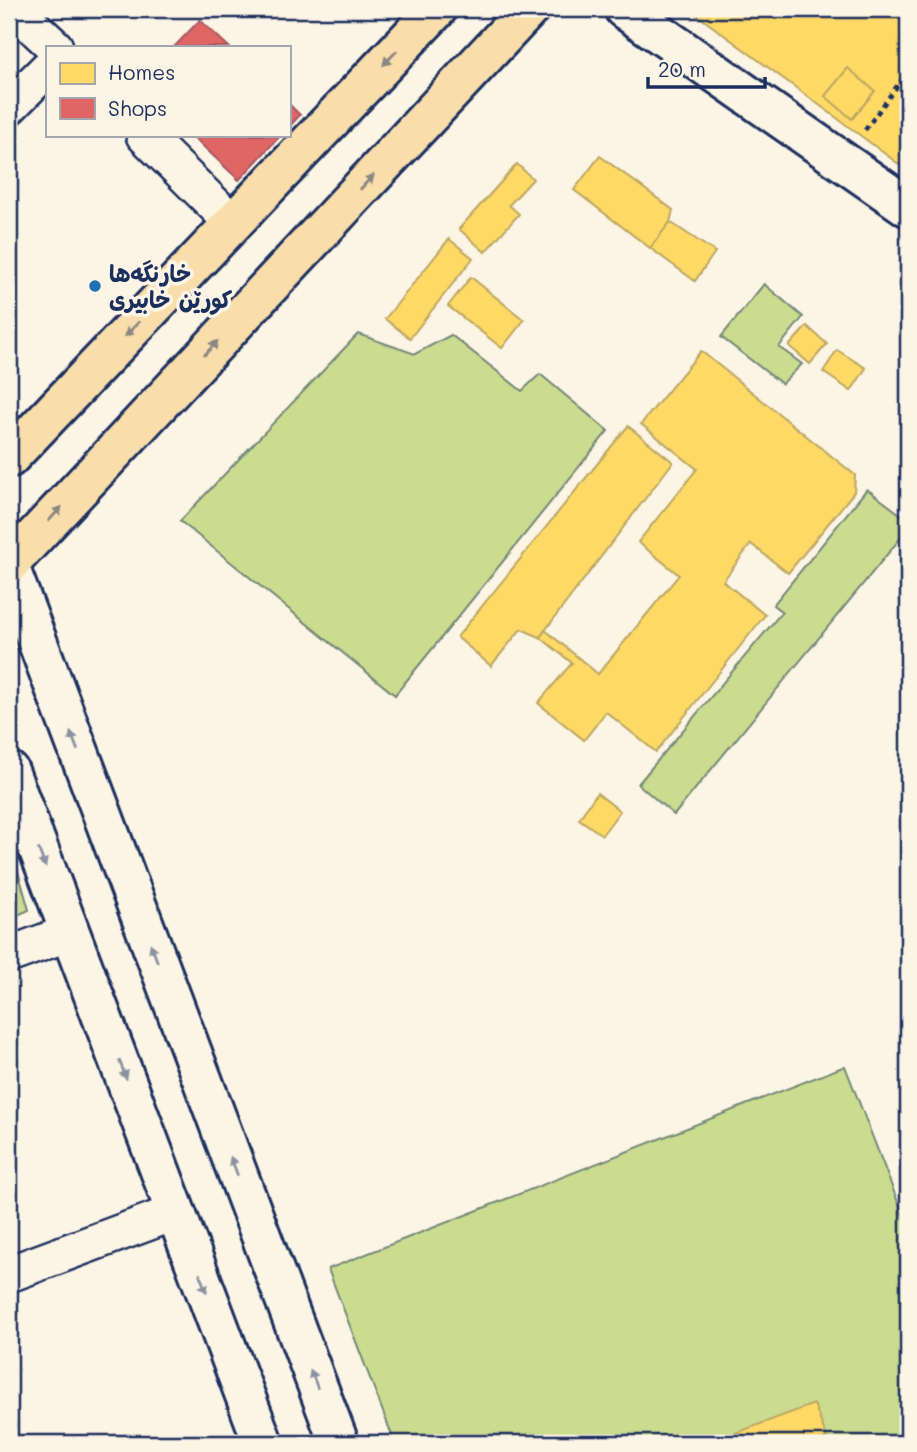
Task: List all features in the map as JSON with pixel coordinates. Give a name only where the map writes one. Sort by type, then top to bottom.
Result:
[{"type":"main road","points":[[9,458],[437,9]]},
{"type":"main road","points":[[338,1443],[9,565],[530,9]]},
{"type":"main road","points":[[624,9],[908,207]]},
{"type":"main road","points":[[9,771],[263,1443]]},
{"type":"street","points":[[14,9],[54,46]]},
{"type":"street","points":[[9,107],[46,70]]},
{"type":"street","points":[[145,136],[233,223]]},
{"type":"street","points":[[9,955],[71,932]]},
{"type":"street","points":[[9,1274],[176,1212]]},
{"type":"path","points":[[844,163],[908,71]]},
{"type":"green space","points":[[764,284],[803,317],[779,347],[802,364],[782,384],[721,337]]},
{"type":"green space","points":[[358,334],[415,354],[451,335],[522,391],[540,374],[608,431],[395,695],[180,521]]},
{"type":"green space","points":[[867,489],[908,520],[908,529],[674,815],[638,784],[782,612],[773,605]]},
{"type":"green space","points":[[9,839],[29,910],[9,919]]},
{"type":"green space","points":[[845,1066],[908,1228],[908,1443],[395,1443],[328,1269]]},
{"type":"building: Homes","points":[[689,9],[908,9],[908,171],[841,121]]},
{"type":"building: Homes","points":[[848,68],[875,91],[852,119],[825,96]]},
{"type":"building: Homes","points":[[600,156],[673,210],[670,222],[650,248],[574,190]]},
{"type":"building: Homes","points":[[517,164],[533,179],[509,205],[519,214],[485,252],[459,229]]},
{"type":"building: Homes","points":[[670,222],[715,252],[695,281],[650,248]]},
{"type":"building: Homes","points":[[449,239],[473,258],[410,338],[385,319]]},
{"type":"building: Homes","points":[[471,277],[524,320],[502,348],[448,306]]},
{"type":"building: Homes","points":[[807,326],[827,344],[810,364],[789,346]]},
{"type":"building: Homes","points":[[837,350],[866,368],[851,391],[823,372]]},
{"type":"building: Homes","points":[[701,351],[855,475],[854,492],[788,573],[751,544],[723,581],[765,615],[656,752],[606,712],[584,740],[538,703],[572,663],[540,637],[545,630],[598,674],[679,575],[638,542],[697,469],[641,424]]},
{"type":"building: Homes","points":[[628,426],[673,462],[540,637],[521,629],[491,666],[457,637]]},
{"type":"building: Homes","points":[[597,793],[620,811],[602,835],[579,819]]},
{"type":"building: Homes","points":[[814,1404],[827,1438],[813,1443],[709,1443]]},
{"type":"building: Shops","points":[[200,20],[228,46],[175,46]]},
{"type":"building: Shops","points":[[290,105],[300,115],[290,126]]},
{"type":"building: Shops","points":[[192,136],[280,136],[239,180]]},
{"type":"place","name":"خارنگه‌ها كورێن خابيرى","points":[[95,286]]}]
